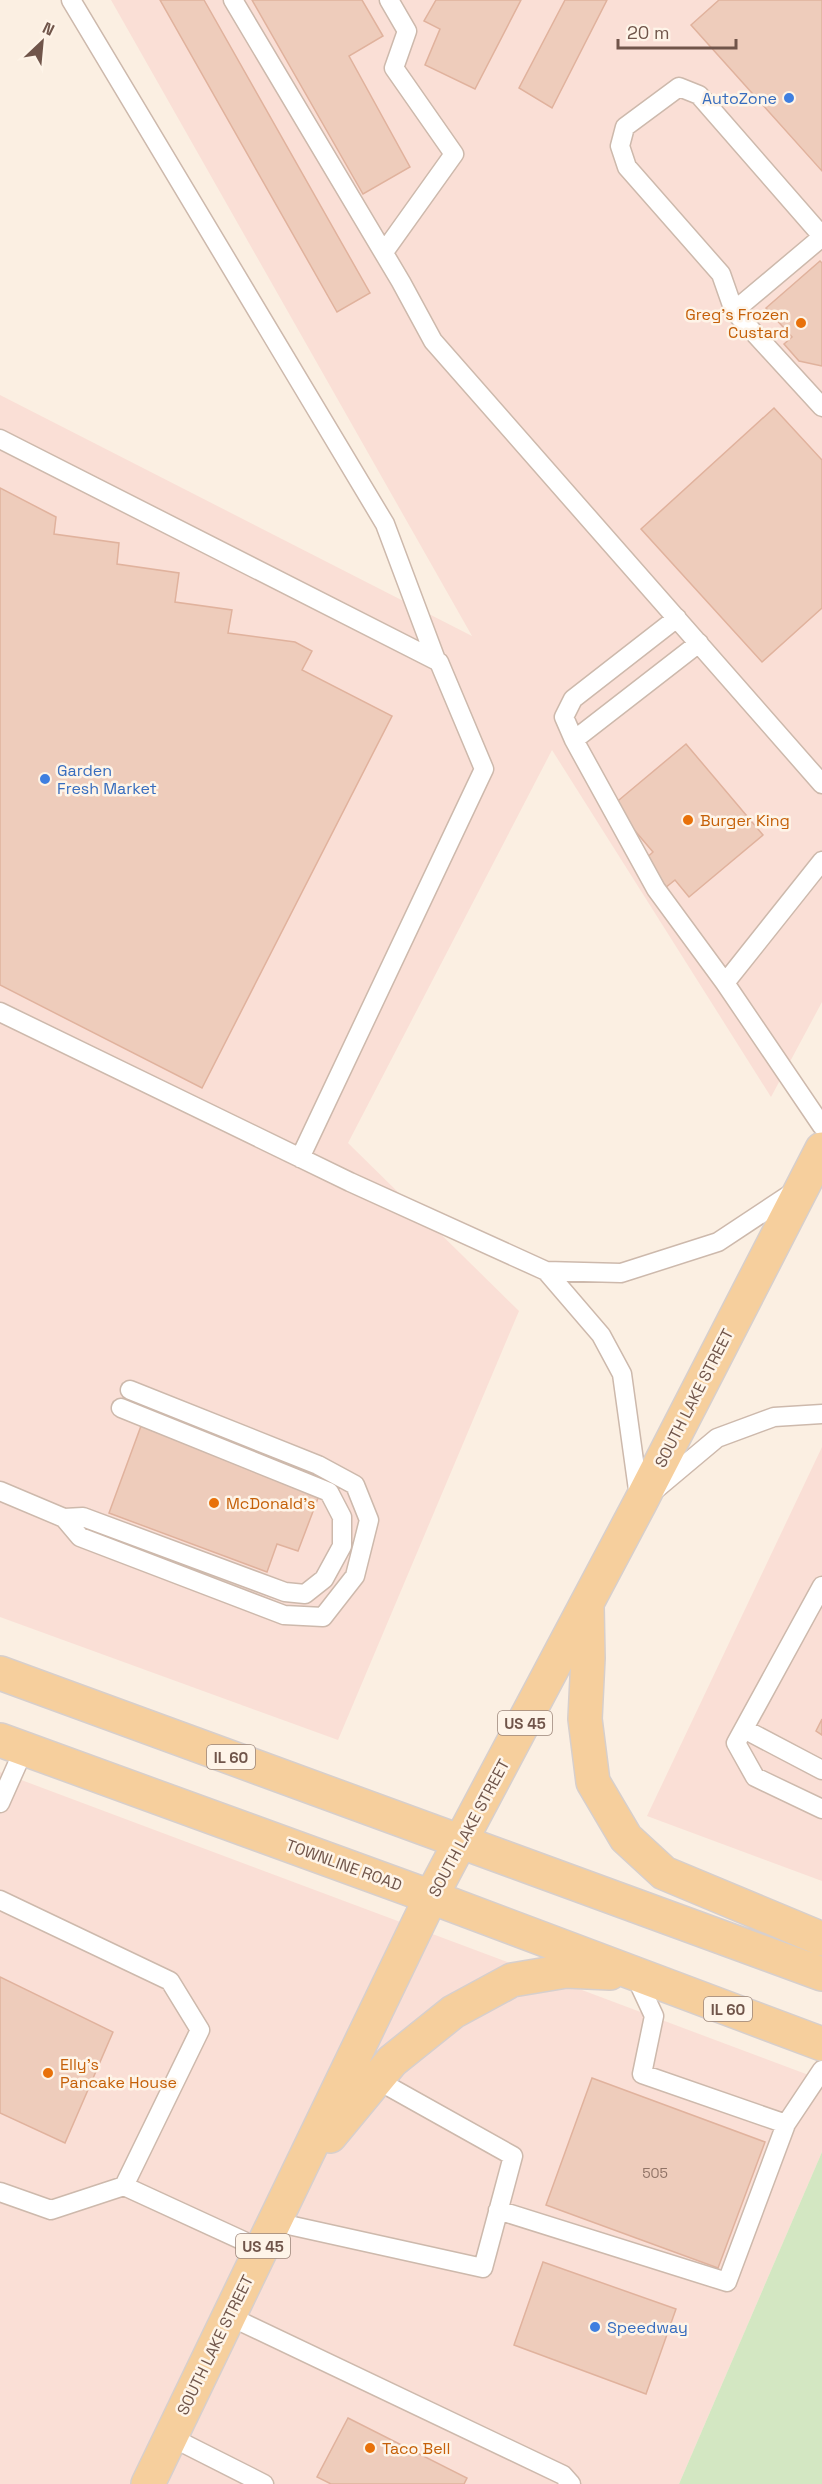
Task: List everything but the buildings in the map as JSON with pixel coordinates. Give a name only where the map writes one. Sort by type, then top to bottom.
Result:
[{"type":"main road","name":"SOUTH LAKE STREET","points":[[148,2484],[297,2177],[363,2072],[431,1897],[640,1503],[822,1149]]},
{"type":"main road","points":[[587,1604],[588,1658],[585,1719],[593,1782],[626,1838],[664,1872],[822,1939]]},
{"type":"main road","name":"IL 60","points":[[0,1672],[822,1974]]},
{"type":"main road","name":"TOWNLINE ROAD","points":[[12,1745],[431,1897],[822,2044]]},
{"type":"main road","points":[[363,2072],[392,2061],[453,2012],[512,1980],[566,1971],[634,1973]]},
{"type":"lane","points":[[71,0],[385,524],[436,660]]},
{"type":"lane","points":[[233,0],[384,252],[433,340],[822,784]]},
{"type":"lane","points":[[384,252],[454,154],[394,68],[406,31],[389,0]]},
{"type":"lane","points":[[734,311],[822,236],[699,95],[679,87],[625,127],[620,146],[627,167],[721,274],[734,311],[822,407]]},
{"type":"lane","points":[[0,439],[439,662],[484,769],[300,1158]]},
{"type":"lane","points":[[677,618],[573,699],[564,717],[574,740],[656,889],[725,983],[822,1126]]},
{"type":"lane","points":[[574,740],[699,643]]},
{"type":"lane","points":[[725,983],[822,861]]},
{"type":"lane","points":[[0,1012],[300,1158],[546,1271],[621,1273],[718,1242],[802,1186]]},
{"type":"lane","points":[[546,1271],[602,1335],[621,1374],[640,1503]]},
{"type":"lane","points":[[64,1518],[80,1537],[284,1615],[323,1617],[354,1576],[369,1520],[355,1485],[318,1465],[130,1390]]},
{"type":"lane","points":[[0,1491],[64,1518],[83,1518],[285,1592],[305,1594],[324,1579],[342,1546],[342,1517],[329,1492],[121,1408]]},
{"type":"lane","points":[[640,1503],[717,1438],[774,1417],[822,1414]]},
{"type":"lane","points":[[822,1586],[736,1743],[755,1777],[822,1809]]},
{"type":"lane","points":[[744,1729],[822,1770]]},
{"type":"lane","points":[[0,1803],[12,1745]]},
{"type":"lane","points":[[0,1900],[170,1981],[200,2030],[124,2186]]},
{"type":"lane","points":[[634,1973],[654,2016],[642,2074],[786,2124]]},
{"type":"lane","points":[[498,2210],[727,2282],[786,2124],[822,2070]]},
{"type":"lane","points":[[0,2192],[51,2210],[124,2186],[268,2236],[483,2268],[513,2156],[363,2072]]},
{"type":"lane","points":[[229,2316],[552,2470],[562,2475],[571,2484]]},
{"type":"lane","points":[[171,2437],[264,2484]]},
{"type":"shaded area","points":[[111,0],[822,0],[822,1002],[771,1097],[552,750],[348,1143],[519,1311],[338,1740],[0,1617],[0,395],[472,636]]},
{"type":"shaded area","points":[[822,1447],[822,1881],[647,1816]]},
{"type":"shaded area","points":[[0,1772],[822,2080],[822,2152],[679,2484],[0,2484]]},
{"type":"green space","points":[[822,2152],[822,2484],[679,2484]]},
{"type":"place","name":"AutoZone","points":[[789,98]]},
{"type":"place","name":"Greg's Frozen Custard","points":[[801,323]]},
{"type":"place","name":"Garden Fresh Market","points":[[45,779]]},
{"type":"place","name":"Burger King","points":[[688,820]]},
{"type":"place","name":"McDonald's","points":[[214,1503]]},
{"type":"place","name":"Elly's Pancake House","points":[[48,2073]]},
{"type":"place","name":"Speedway","points":[[595,2327]]},
{"type":"place","name":"Taco Bell","points":[[370,2448]]}]
